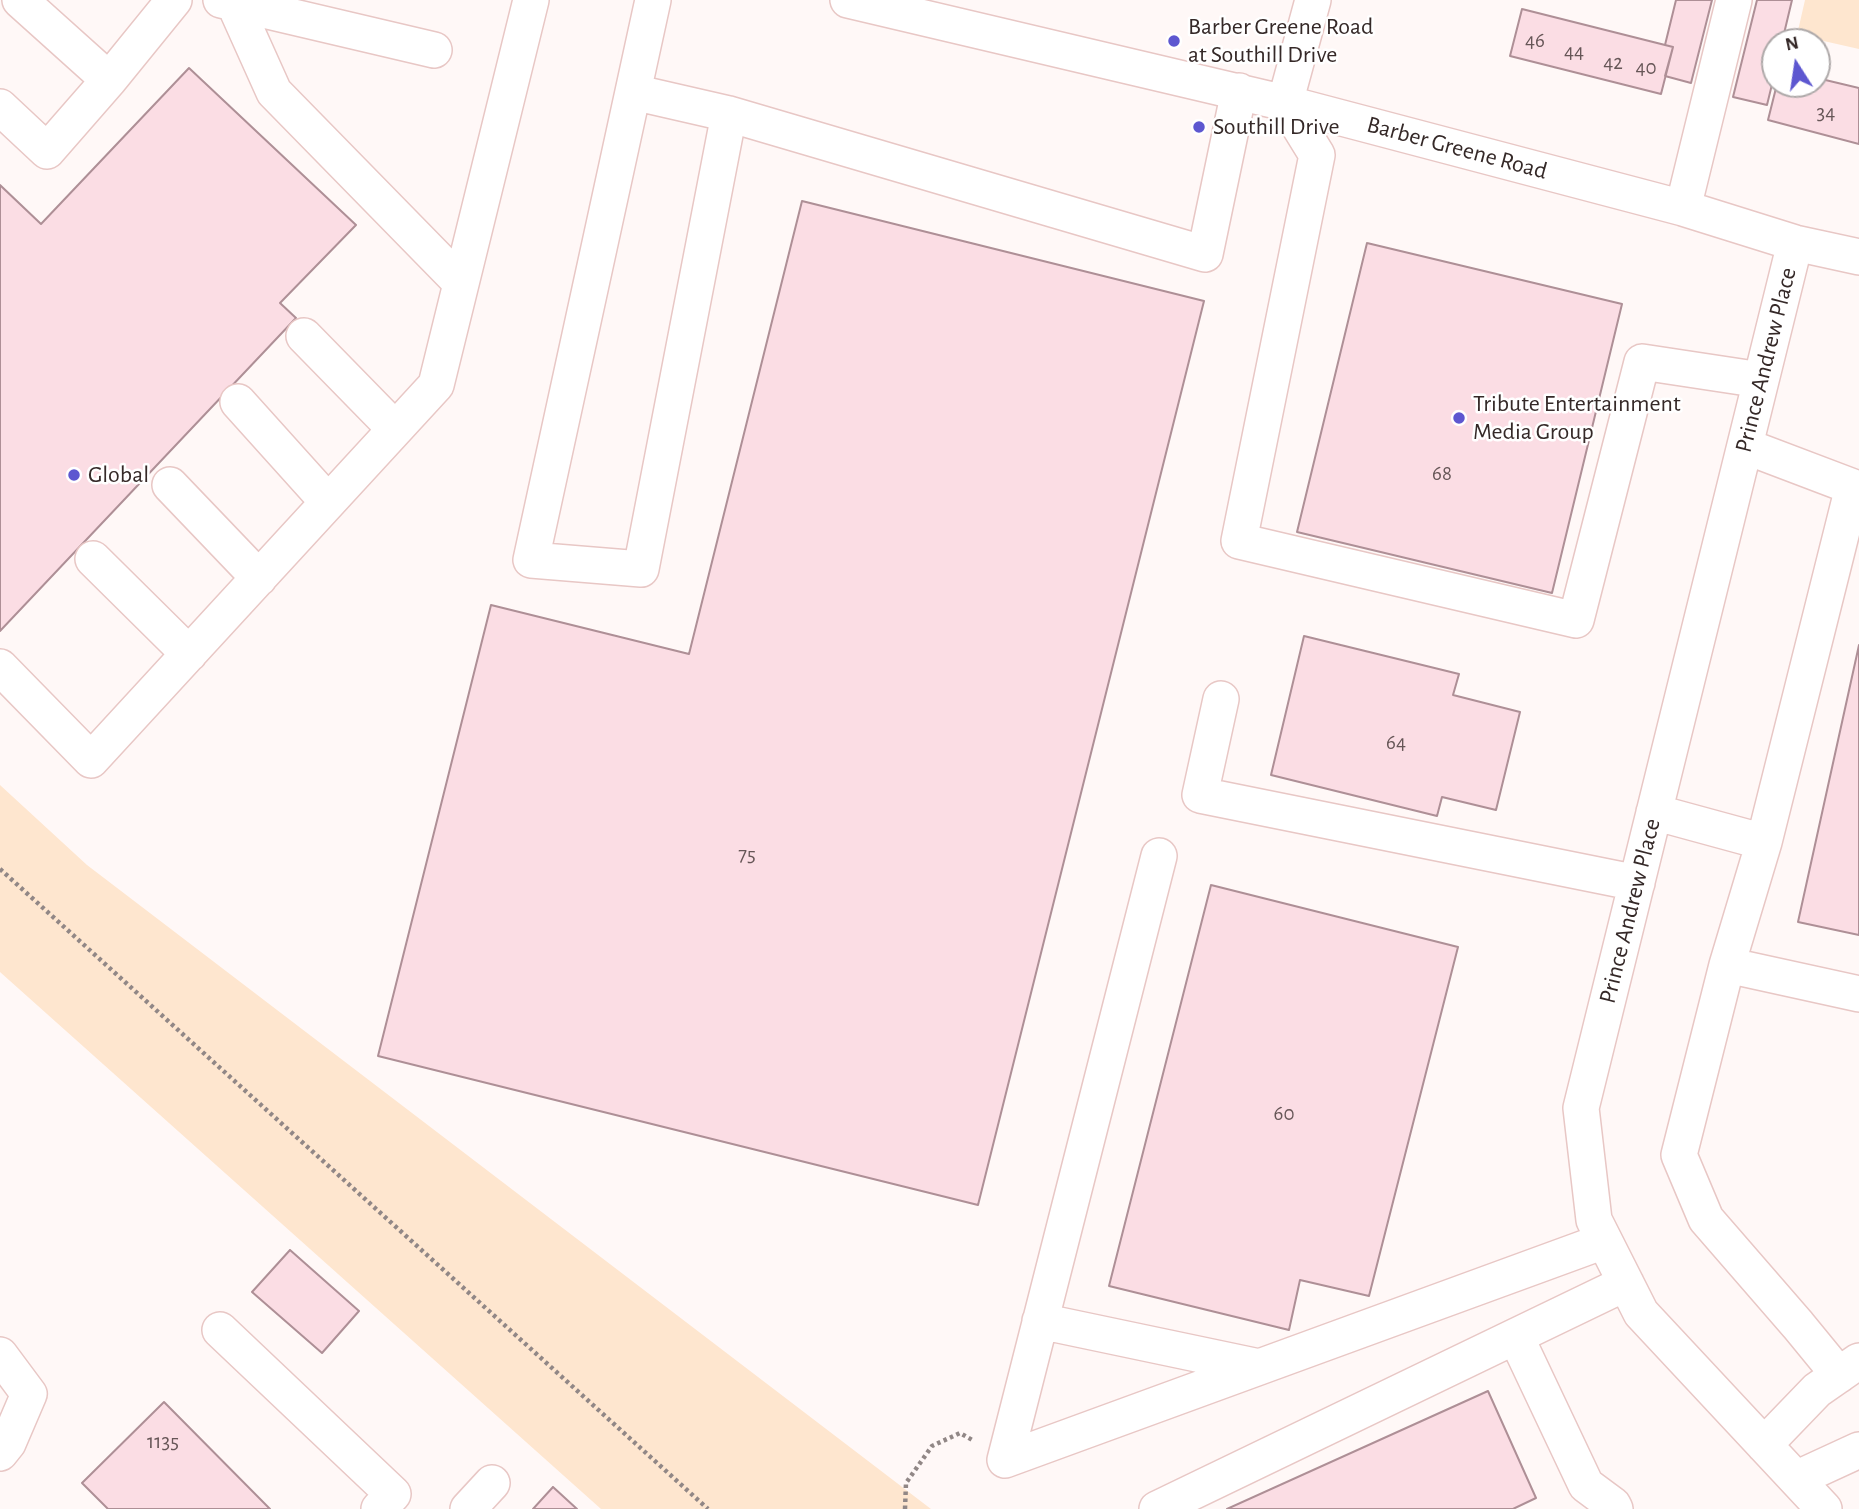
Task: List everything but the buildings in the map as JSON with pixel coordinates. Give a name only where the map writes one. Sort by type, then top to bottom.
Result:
[{"type":"street","points":[[20,0],[109,80]]},
{"type":"street","points":[[0,107],[47,151],[174,0]]},
{"type":"street","points":[[0,667],[91,760],[436,384],[531,0]]},
{"type":"street","points":[[653,0],[531,560],[641,569],[729,114]]},
{"type":"street","name":"Barber Greene Road","points":[[848,0],[884,4],[1239,91],[1683,208],[1795,243],[1859,257]]},
{"type":"street","points":[[1313,0],[1285,103],[1317,155],[1239,541],[1576,621],[1642,362],[1761,380]]},
{"type":"street","points":[[1683,208],[1734,0]]},
{"type":"street","points":[[228,2],[274,92],[461,283]]},
{"type":"street","points":[[228,2],[434,50]]},
{"type":"street","points":[[633,92],[729,114],[1205,254],[1239,91]]},
{"type":"street","name":"Prince Andrew Place","points":[[1795,243],[1581,1108],[1594,1220],[1641,1312],[1824,1509]]},
{"type":"street","points":[[304,336],[395,429]]},
{"type":"street","points":[[238,402],[328,502]]},
{"type":"street","points":[[1745,446],[1853,487],[1764,842],[1727,965],[1679,1155],[1706,1219],[1798,1325],[1849,1368],[1818,1390],[1764,1445]]},
{"type":"street","points":[[170,485],[259,578]]},
{"type":"street","points":[[93,559],[189,654]]},
{"type":"street","points":[[1221,699],[1200,795],[1637,883]]},
{"type":"street","points":[[1654,812],[1764,842]]},
{"type":"street","points":[[1005,1460],[1159,856]]},
{"type":"street","points":[[1727,965],[1859,994]]},
{"type":"street","points":[[1005,1460],[1604,1241]]},
{"type":"street","points":[[1157,1509],[1626,1283]]},
{"type":"street","points":[[1040,1321],[1260,1367]]},
{"type":"street","points":[[220,1330],[393,1494],[379,1509]]},
{"type":"street","points":[[1516,1336],[1586,1485],[1615,1509]]},
{"type":"street","points":[[0,1355],[29,1394],[8,1443],[0,1453]]},
{"type":"street","points":[[1796,1479],[1859,1450]]},
{"type":"street","points":[[468,1509],[492,1483]]},
{"type":"path","points":[[0,869],[708,1509]]},
{"type":"path","points":[[905,1509],[906,1483],[932,1446],[960,1433],[1005,1460]]},
{"type":"shaded area","points":[[1805,0],[1859,0],[1859,49],[1831,43],[1831,28],[1799,28]]},
{"type":"shaded area","points":[[0,785],[87,865],[931,1509],[601,1509],[0,972]]},
{"type":"place","name":"Barber Greene Road at Southill Drive","points":[[1174,41]]},
{"type":"place","name":"Southill Drive","points":[[1199,127]]},
{"type":"place","name":"Tribute Entertainment Media Group","points":[[1459,418]]},
{"type":"place","name":"Global","points":[[74,475]]}]
